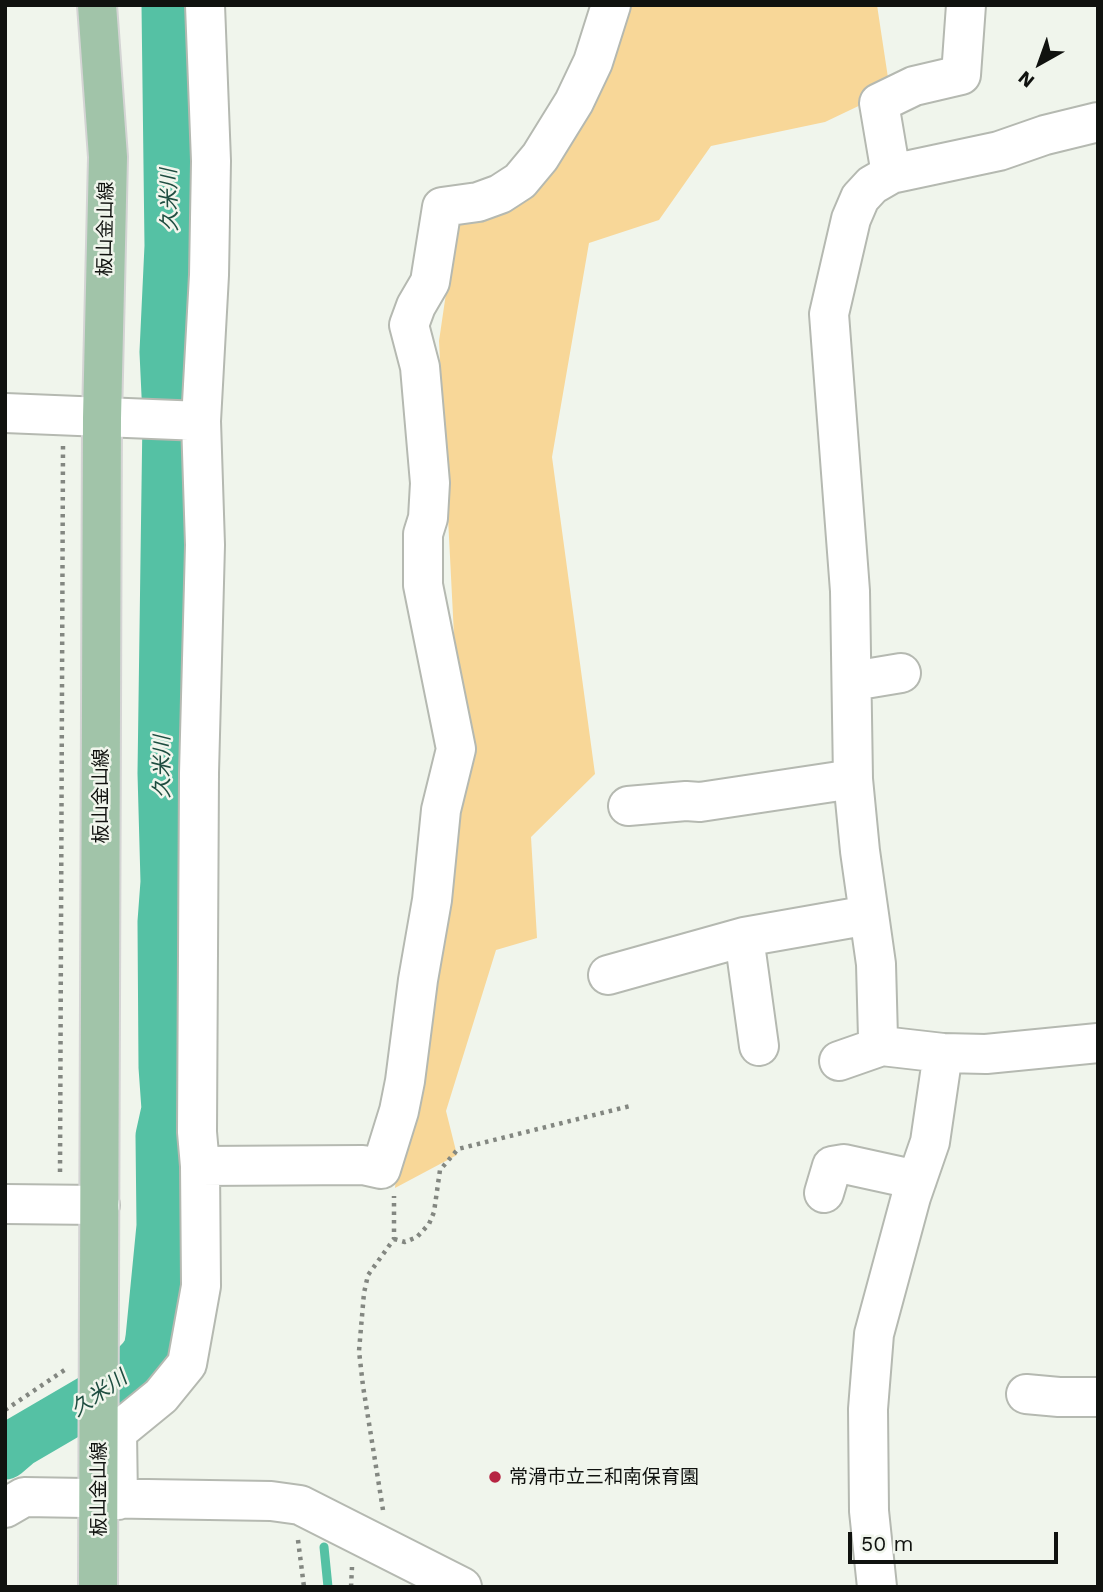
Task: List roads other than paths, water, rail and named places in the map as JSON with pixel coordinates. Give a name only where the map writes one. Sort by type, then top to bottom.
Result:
[{"type":"main road","name":"板山金山線","points":[[97,5],[108,157],[102,418],[99,1360],[108,1500],[98,1587]]},
{"type":"street","points":[[108,1500],[117,1432],[161,1396],[187,1364],[201,1286],[200,1166],[197,1132],[199,828],[205,545],[201,421],[209,275],[211,161],[205,5]]},
{"type":"street","points":[[200,1166],[363,1165],[381,1169],[403,1091],[432,900],[441,810],[456,749],[423,585],[423,534],[428,518],[430,483],[420,367],[409,325],[430,282],[442,207],[478,202],[500,194],[520,181],[540,157],[574,102],[593,62],[611,5]]},
{"type":"street","points":[[891,174],[879,103],[914,86],[961,75],[966,5]]},
{"type":"street","points":[[882,1046],[878,1038],[876,964],[853,779],[850,591],[830,314],[851,219],[860,198],[872,185],[891,174],[999,151],[1045,135],[1098,122]]},
{"type":"street","points":[[5,413],[201,421]]},
{"type":"street","points":[[853,681],[901,673]]},
{"type":"street","points":[[628,806],[700,802],[853,779]]},
{"type":"street","points":[[608,975],[744,937],[869,915]]},
{"type":"street","points":[[744,937],[759,1046]]},
{"type":"street","points":[[839,1061],[882,1046],[943,1053],[986,1054],[1098,1043]]},
{"type":"street","points":[[877,1587],[869,1511],[868,1409],[874,1334],[930,1142],[943,1053]]},
{"type":"street","points":[[824,1193],[832,1166],[844,1164],[917,1180]]},
{"type":"street","points":[[5,1204],[100,1205]]},
{"type":"street","points":[[1026,1394],[1098,1397]]},
{"type":"street","points":[[5,1508],[24,1497],[271,1501],[300,1505],[462,1587]]},
{"type":"waterway","name":"久米川","points":[[5,1454],[19,1442],[120,1383],[143,1359],[149,1350],[151,1338],[162,1226],[161,1136],[167,1109],[164,1067],[163,922],[166,882],[163,773],[168,416],[165,352],[170,246],[167,5]]},
{"type":"waterway","points":[[324,1547],[328,1587]]},
{"type":"place","name":"常滑市立三和南保育園","points":[[495,1477]]}]
